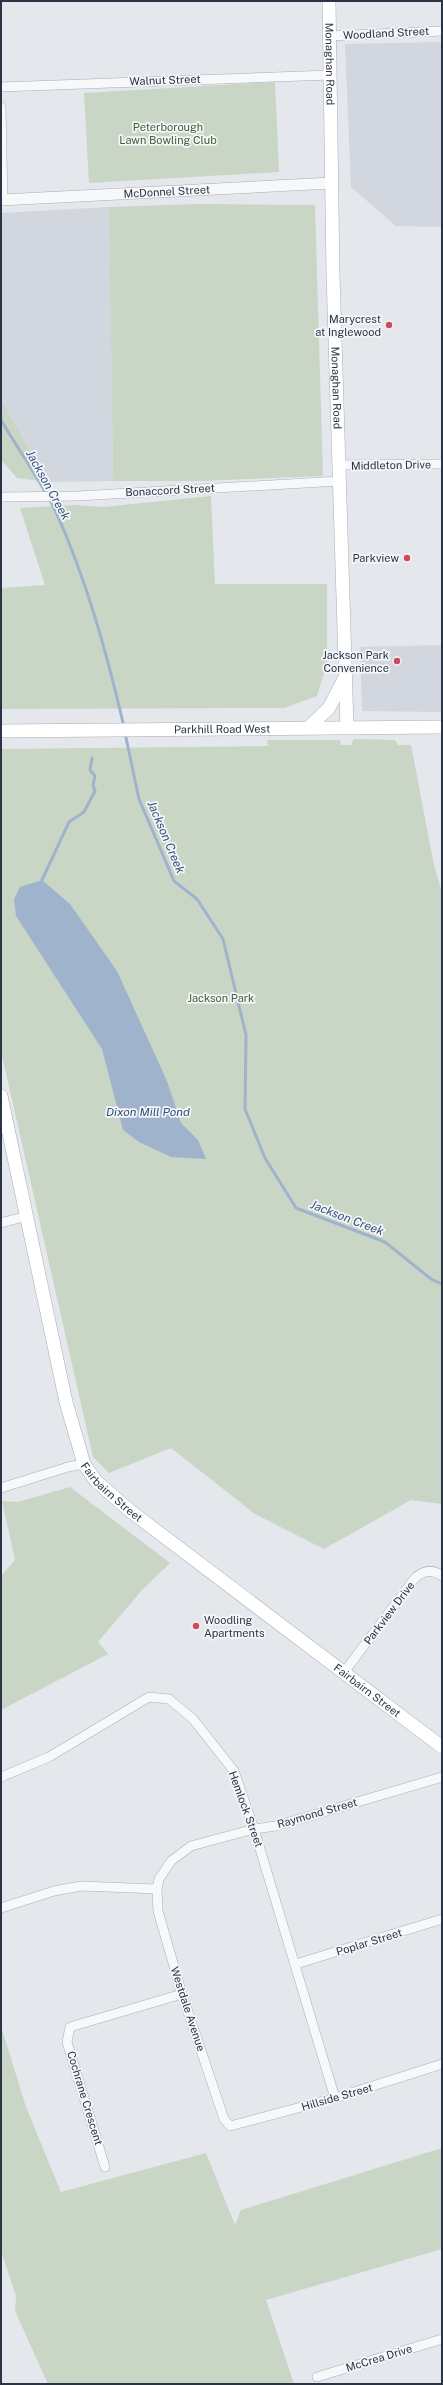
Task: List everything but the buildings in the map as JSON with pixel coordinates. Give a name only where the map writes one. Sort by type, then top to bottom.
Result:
[{"type":"main road","name":"Monaghan Road","points":[[328,1],[347,727]]},
{"type":"main road","points":[[309,727],[329,708],[346,675]]},
{"type":"main road","name":"Parkhill Road West","points":[[1,731],[442,726]]},
{"type":"main road","name":"Fairbairn Street","points":[[2,1102],[66,1402],[84,1464],[96,1481],[129,1510],[345,1671],[442,1747]]},
{"type":"street","name":"Woodland Street","points":[[330,36],[442,30]]},
{"type":"street","name":"Walnut Street","points":[[1,87],[330,74]]},
{"type":"street","points":[[1,107],[2,200]]},
{"type":"street","name":"McDonnel Street","points":[[2,200],[332,183]]},
{"type":"street","name":"Middleton Drive","points":[[339,466],[442,464]]},
{"type":"street","name":"Bonaccord Street","points":[[1,497],[55,495],[78,496],[340,481]]},
{"type":"street","points":[[1,1223],[27,1216]]},
{"type":"street","points":[[1,1488],[68,1467],[84,1464]]},
{"type":"street","name":"Parkview Drive","points":[[345,1671],[415,1578],[421,1573],[430,1571],[442,1576]]},
{"type":"street","name":"Hemlock Street","points":[[1,1777],[48,1757],[149,1697],[169,1699],[197,1723],[234,1771],[254,1829],[296,1964],[335,2098]]},
{"type":"street","name":"Raymond Street","points":[[157,1889],[159,1879],[171,1861],[191,1846],[254,1829],[276,1826],[442,1777]]},
{"type":"street","points":[[1,1908],[54,1891],[81,1886],[157,1889]]},
{"type":"street","name":"Westdale Avenue","points":[[157,1889],[158,1912],[182,1994],[224,2119],[230,2126]]},
{"type":"street","name":"Poplar Street","points":[[296,1964],[442,1919]]},
{"type":"street","name":"Cochrane Crescent","points":[[105,2167],[67,2042],[70,2027],[182,1994]]},
{"type":"street","name":"Hillside Street","points":[[230,2126],[335,2098],[442,2064]]},
{"type":"street","name":"McCrea Drive","points":[[317,2377],[442,2339]]},
{"type":"shaded area","points":[[442,42],[442,227],[396,226],[351,187],[345,44]]},
{"type":"shaded area","points":[[109,207],[113,481],[48,482],[1,402],[1,213]]},
{"type":"shaded area","points":[[442,645],[442,712],[362,711],[360,647]]},
{"type":"green space","name":"Peterborough Lawn Bowling Club","points":[[275,82],[279,172],[89,183],[84,93]]},
{"type":"green space","points":[[198,204],[315,205],[323,476],[201,481],[113,481],[109,207]]},
{"type":"green space","points":[[1,402],[48,482],[17,478],[1,460]]},
{"type":"green space","points":[[211,496],[215,584],[327,584],[327,663],[317,696],[284,708],[1,709],[1,588],[45,585],[20,508],[74,505],[103,507]]},
{"type":"green space","name":"Jackson Park","points":[[354,739],[395,740],[398,745],[411,745],[434,865],[442,892],[442,1504],[411,1500],[324,1549],[255,1514],[171,1448],[109,1473],[93,1457],[1,1051],[1,749],[268,746],[267,740],[340,740],[341,745],[351,745]]},
{"type":"green space","points":[[70,1487],[170,1563],[142,1590],[98,1642],[108,1654],[1,1710],[1,1576],[15,1560],[2,1501],[18,1502]]},
{"type":"green space","points":[[1,2026],[26,2107],[61,2192],[206,2153],[235,2225],[241,2210],[442,2148],[442,2249],[266,2300],[294,2384],[48,2384],[15,2311],[16,2296],[1,2251]]},
{"type":"water","name":"Dixon Mill Pond","points":[[42,880],[70,904],[117,971],[167,1081],[181,1123],[198,1140],[206,1159],[171,1157],[139,1142],[123,1130],[102,1049],[16,916],[14,899],[20,887]]},
{"type":"waterway","name":"Jackson Creek","points":[[1,420],[50,500],[67,538],[87,591],[111,672],[124,727]]},
{"type":"waterway","name":"Jackson Creek","points":[[125,733],[139,799],[174,881],[197,899],[223,939],[246,1035],[245,1109],[265,1158],[296,1208],[385,1242],[431,1279],[442,1284]]},
{"type":"waterway","points":[[42,880],[69,822],[84,812],[95,791],[93,785],[95,776],[90,770],[92,758]]},
{"type":"place","name":"Marycrest at Inglewood","points":[[389,325]]},
{"type":"place","name":"Parkview","points":[[407,558]]},
{"type":"place","name":"Jackson Park Convenience","points":[[397,661]]},
{"type":"place","name":"Woodling Apartments","points":[[196,1626]]}]
